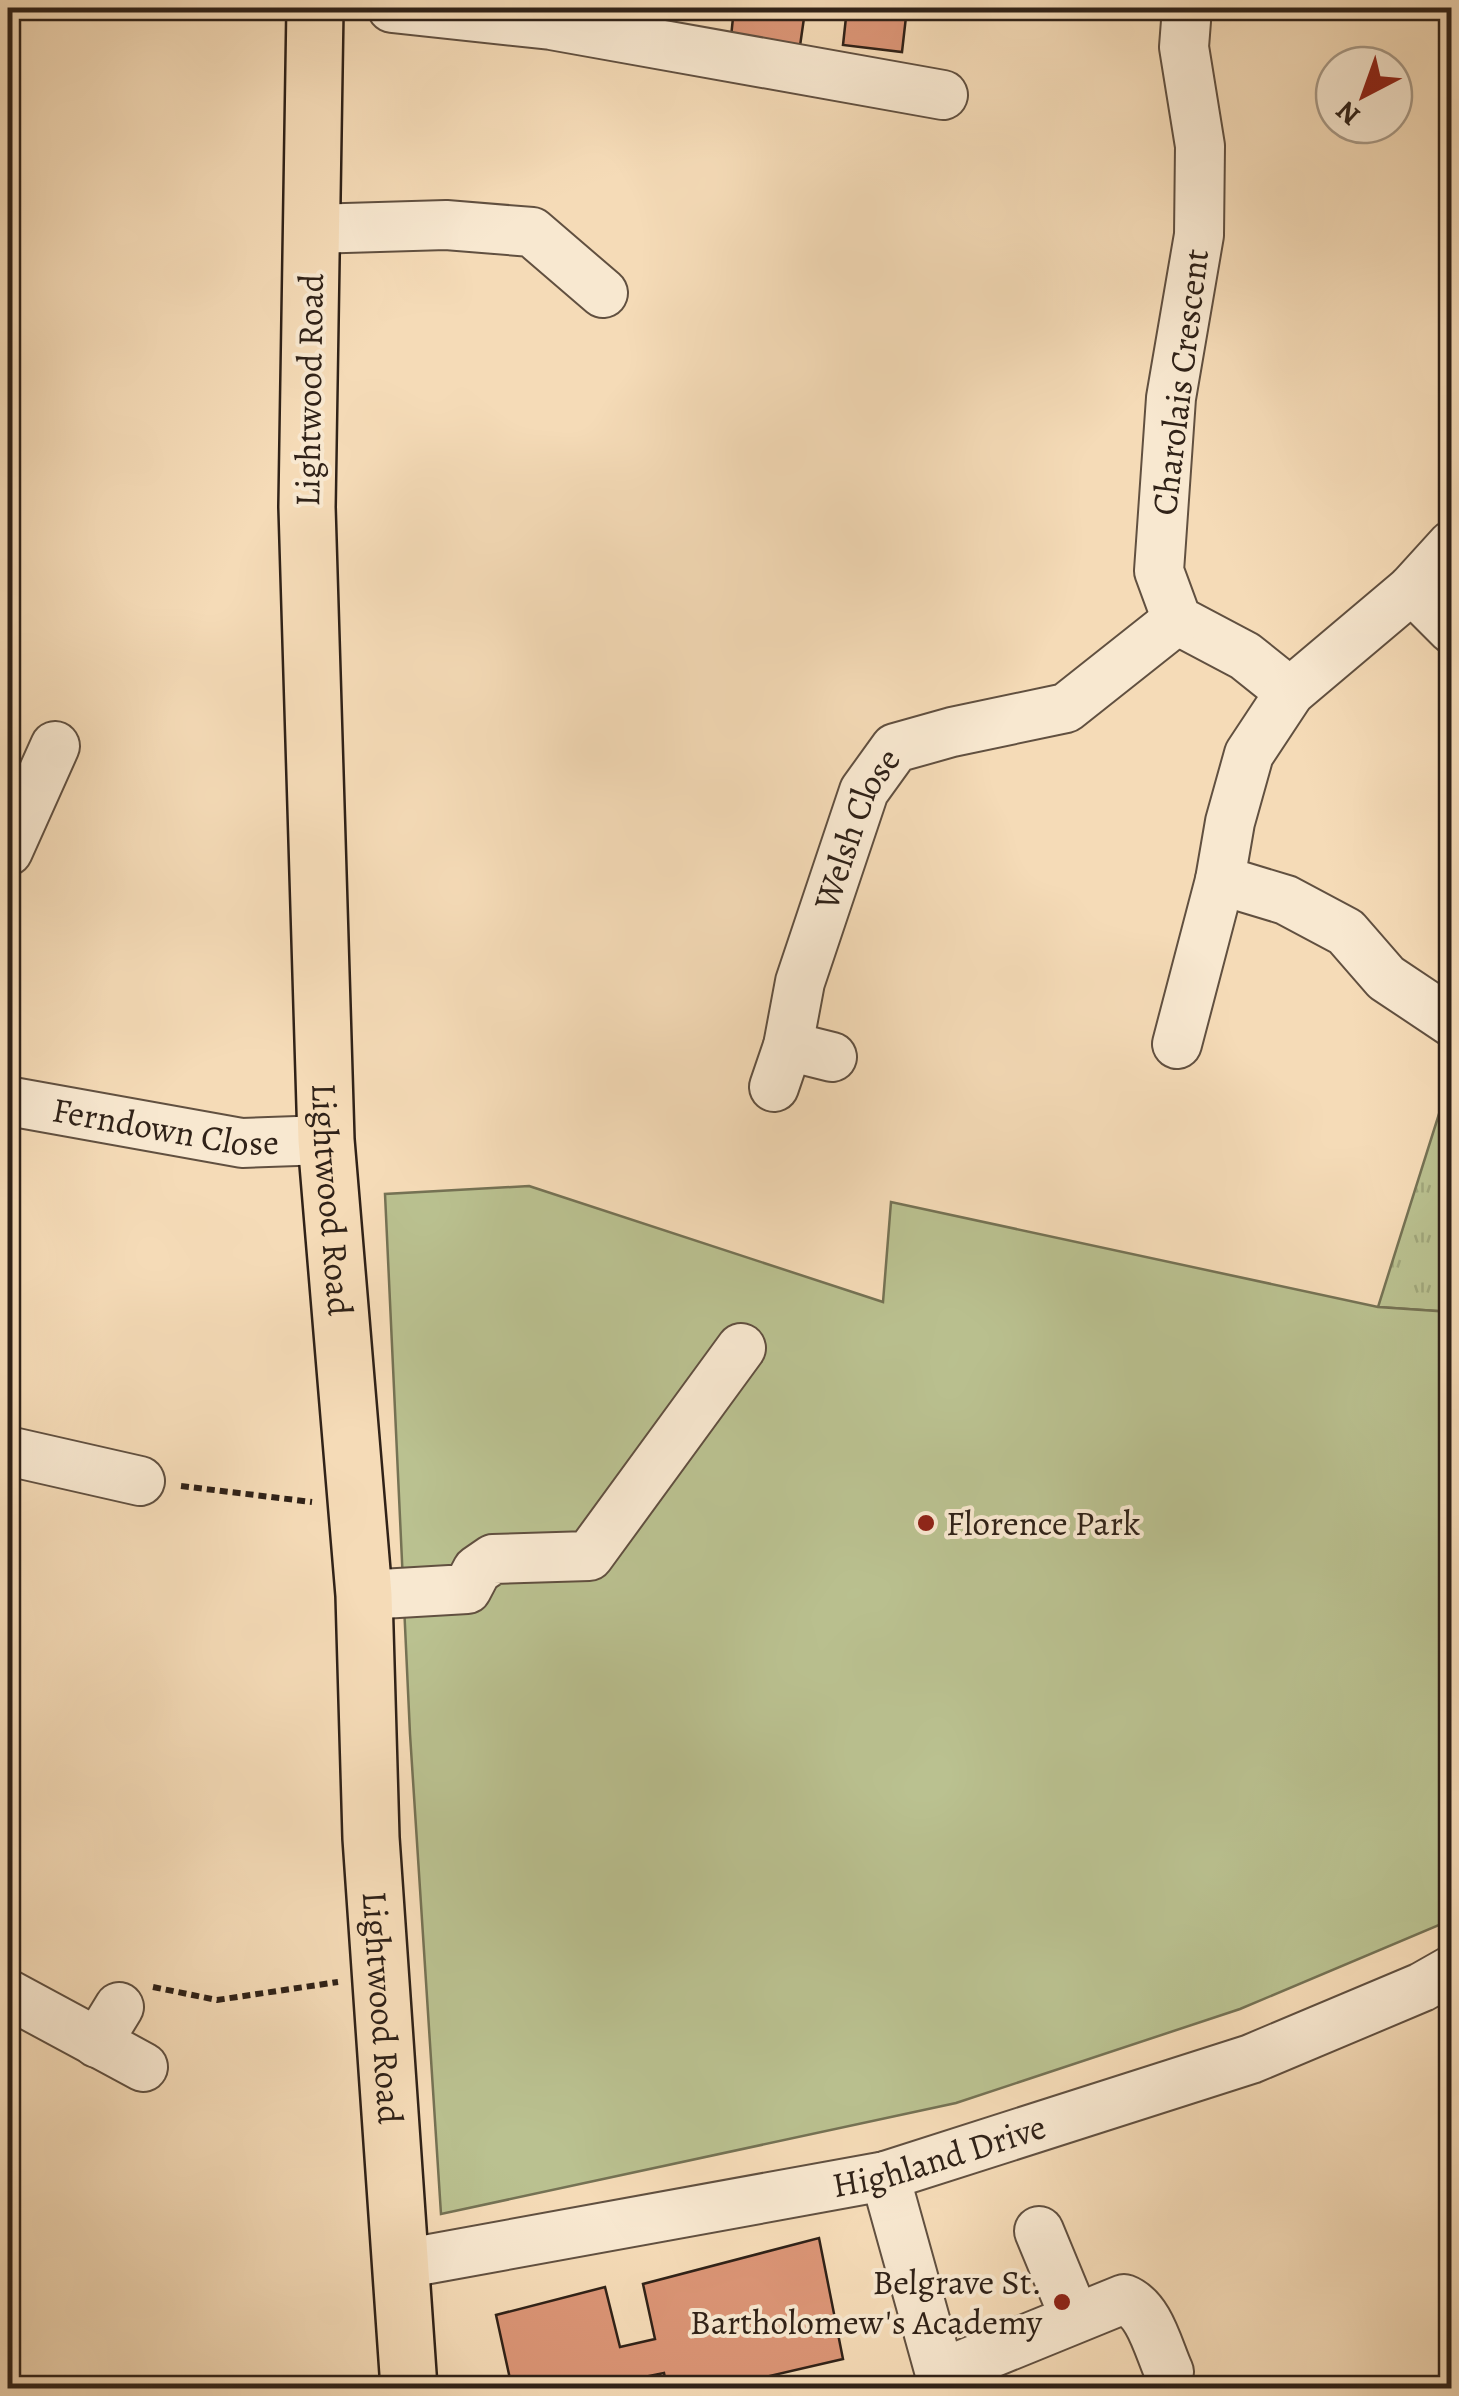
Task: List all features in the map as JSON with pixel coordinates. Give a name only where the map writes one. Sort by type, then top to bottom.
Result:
[{"type":"main road","name":"Lightwood Road","points":[[315,8],[307,507],[326,1140],[364,1595],[371,1838],[409,2388]]},
{"type":"street","points":[[392,8],[553,16],[943,95]]},
{"type":"street","name":"Charolais Crescent","points":[[1177,620],[1159,572],[1171,398],[1199,235],[1200,146],[1184,47],[1186,8]]},
{"type":"street","points":[[312,229],[446,224],[532,232],[603,293]]},
{"type":"street","points":[[1177,1044],[1249,754],[1290,692],[1412,589],[1452,546]]},
{"type":"street","points":[[1412,589],[1452,628]]},
{"type":"street","points":[[1177,620],[1245,656],[1290,692]]},
{"type":"street","name":"Welsh Close","points":[[798,1063],[800,982],[864,790],[895,748],[1066,708],[1177,620]]},
{"type":"street","points":[[8,850],[54,794],[55,746]]},
{"type":"street","points":[[1220,880],[1286,900],[1346,932],[1386,978],[1452,1022]]},
{"type":"street","name":"Ferndown Close","points":[[8,1102],[242,1143],[326,1140]]},
{"type":"street","points":[[364,1595],[467,1588],[477,1570],[493,1559],[588,1556],[740,1348]]},
{"type":"street","points":[[8,1451],[114,1488]]},
{"type":"street","name":"Highland Drive","points":[[402,2264],[885,2176],[1251,2059],[1422,1987],[1452,1970]]},
{"type":"street","points":[[8,1994],[108,2025],[142,2068]]},
{"type":"street","points":[[885,2176],[942,2381],[1124,2299],[1144,2316],[1169,2372]]},
{"type":"street","points":[[1039,2230],[1075,2318]]},
{"type":"path","points":[[114,1488],[356,1507]]},
{"type":"path","points":[[108,2025],[137,1984],[217,2000],[382,1976]]},
{"type":"green space","points":[[1451,1076],[1451,1312],[1378,1307]]},
{"type":"green space","name":"Florence Park","points":[[529,1186],[883,1302],[891,1202],[1378,1307],[1451,1312],[1451,1920],[1240,2009],[956,2103],[441,2214],[410,1734],[385,1194]]},
{"type":"building","points":[[595,8],[648,8],[647,20]]},
{"type":"building","points":[[734,8],[804,18],[799,53],[731,37]]},
{"type":"building","points":[[847,8],[907,8],[902,52],[843,45]]},
{"type":"building","points":[[819,2238],[843,2359],[718,2388],[667,2388],[664,2373],[590,2388],[512,2388],[496,2315],[605,2287],[620,2347],[655,2339],[643,2284]]},
{"type":"place","name":"Florence Park","points":[[926,1523]]},
{"type":"place","name":"Belgrave St. Bartholomew's Academy","points":[[1062,2302]]}]
